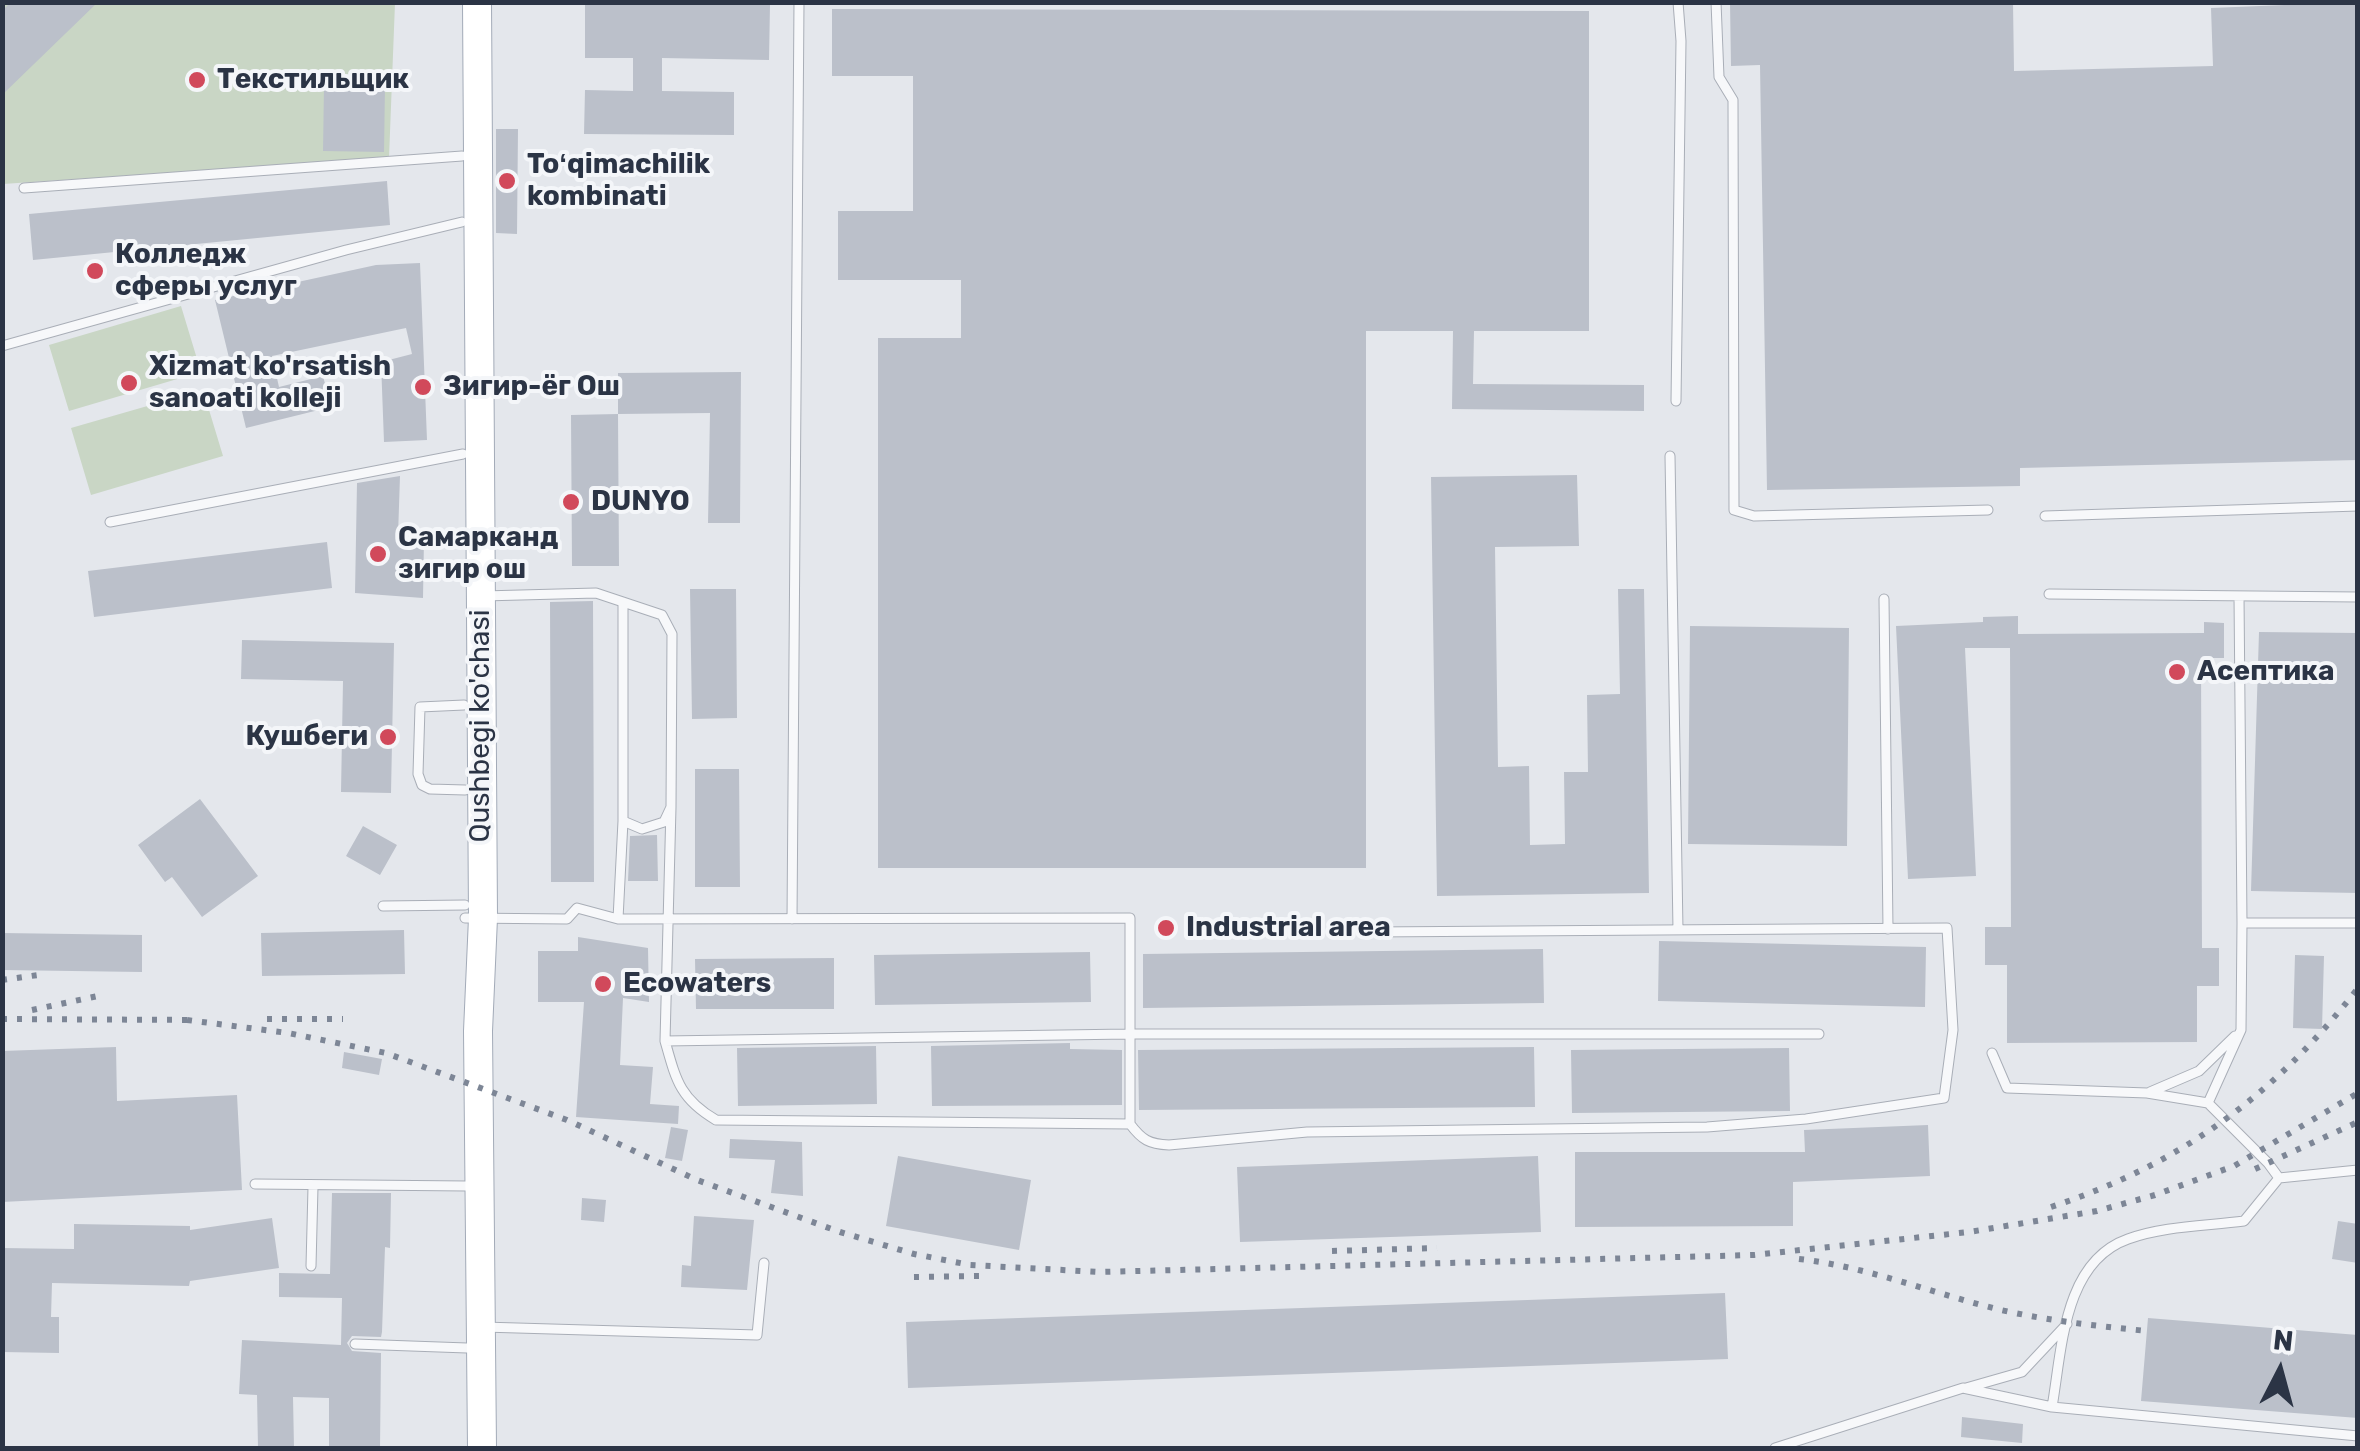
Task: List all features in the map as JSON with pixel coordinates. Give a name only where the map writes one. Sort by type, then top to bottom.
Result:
[{"type":"main road","name":"Qushbegi ko'chasi","points":[[462,2],[462,222],[470,277],[480,596],[467,1186],[482,1448]]},
{"type":"main road","name":"Qushbegi ko'chasi","points":[[468,1448],[474,1337],[478,1031],[465,790],[464,454],[477,2]]},
{"type":"lane","points":[[792,918],[799,2]]},
{"type":"lane","points":[[1676,401],[1681,40],[1678,2]]},
{"type":"lane","points":[[1716,2],[1719,77],[1733,100],[1734,510],[1754,516],[1988,510]]},
{"type":"lane","points":[[24,188],[462,156]]},
{"type":"lane","points":[[2,346],[346,250],[462,222]]},
{"type":"lane","points":[[110,522],[464,454]]},
{"type":"lane","points":[[1670,456],[1678,930]]},
{"type":"lane","points":[[2045,516],[2358,506]]},
{"type":"lane","points":[[480,596],[596,593],[662,615],[672,634],[664,1041],[690,1105],[716,1120],[1130,1124]]},
{"type":"lane","points":[[2049,594],[2358,597]]},
{"type":"lane","points":[[2208,1103],[2241,1030],[2239,596]]},
{"type":"lane","points":[[1884,598],[1888,929]]},
{"type":"lane","points":[[618,919],[623,822],[623,602]]},
{"type":"lane","points":[[464,704],[420,707],[418,774],[422,785],[430,789],[465,790]]},
{"type":"lane","points":[[623,822],[642,829],[656,827],[664,822],[671,807]]},
{"type":"lane","points":[[383,906],[568,919],[577,908],[618,919],[1130,918],[1130,1124],[1142,1140],[1169,1146],[1307,1132],[1706,1127],[1806,1119],[1944,1098],[1954,1030],[1946,928],[1371,932]]},
{"type":"lane","points":[[2242,923],[2358,923]]},
{"type":"lane","points":[[2147,1094],[2199,1071],[2241,1030]]},
{"type":"lane","points":[[664,1041],[1128,1034],[1819,1034]]},
{"type":"lane","points":[[1992,1052],[2008,1088],[2147,1094],[2208,1103],[2279,1178]]},
{"type":"lane","points":[[2052,1408],[2067,1323],[2085,1271],[2112,1246],[2144,1234],[2244,1221],[2279,1178],[2358,1170]]},
{"type":"lane","points":[[255,1184],[467,1186]]},
{"type":"lane","points":[[312,1266],[314,1187]]},
{"type":"lane","points":[[354,1344],[474,1337],[758,1335],[764,1263]]},
{"type":"lane","points":[[1774,1448],[2022,1372],[2067,1323]]},
{"type":"lane","points":[[1963,1388],[2052,1408],[2358,1436]]},
{"type":"green space","name":"Текстильщик","points":[[3,3],[395,3],[389,158],[3,184]]},
{"type":"green space","points":[[181,306],[201,372],[69,411],[49,345]]},
{"type":"green space","points":[[203,390],[223,456],[91,495],[71,428]]},
{"type":"building","points":[[11,2],[98,2],[2,95],[2,11]]},
{"type":"building","points":[[1730,2],[2013,2],[2014,71],[2213,66],[2211,8],[2358,2],[2358,460],[2020,468],[2020,486],[1767,490],[1760,65],[1731,66]]},
{"type":"building","points":[[585,3],[770,5],[769,60],[662,58],[662,91],[734,92],[734,135],[584,134],[585,90],[633,91],[633,58],[585,58]]},
{"type":"building","points":[[832,9],[1589,11],[1589,331],[1474,331],[1473,384],[1644,385],[1644,411],[1452,409],[1453,331],[1366,331],[1366,868],[878,868],[878,338],[961,338],[961,280],[838,280],[838,211],[913,211],[913,76],[832,76]]},
{"type":"building","points":[[324,86],[385,87],[384,152],[323,151]]},
{"type":"building","name":"Toʻqimachilik kombinati","points":[[496,129],[518,129],[517,234],[496,233]]},
{"type":"building","points":[[387,181],[390,225],[33,260],[29,214]]},
{"type":"building","points":[[420,263],[427,440],[384,442],[381,362],[412,354],[406,328],[272,356],[279,387],[323,376],[331,407],[246,428],[215,300],[376,265]]},
{"type":"building","points":[[741,372],[740,523],[708,523],[710,413],[618,414],[618,373]]},
{"type":"building","points":[[618,414],[619,566],[572,566],[571,415]]},
{"type":"building","points":[[1577,475],[1579,546],[1495,547],[1498,767],[1529,766],[1530,845],[1565,844],[1564,772],[1588,772],[1587,695],[1620,694],[1618,589],[1644,589],[1649,893],[1437,896],[1431,477]]},
{"type":"building","points":[[400,476],[398,536],[424,538],[423,598],[355,593],[357,483]]},
{"type":"building","points":[[327,542],[332,588],[94,617],[88,571]]},
{"type":"building","points":[[690,589],[736,589],[737,718],[692,719]]},
{"type":"building","points":[[593,601],[594,882],[551,882],[550,602]]},
{"type":"building","points":[[2018,616],[2018,634],[2204,633],[2204,622],[2224,623],[2224,658],[2201,658],[2202,948],[2219,948],[2219,986],[2197,986],[2197,1042],[2007,1043],[2007,965],[1985,965],[1985,927],[2011,927],[2010,648],[1965,648],[1976,876],[1908,879],[1896,626],[1983,622],[1983,617]]},
{"type":"building","points":[[1690,626],[1849,628],[1847,846],[1688,844]]},
{"type":"building","points":[[2259,632],[2358,633],[2358,893],[2251,891]]},
{"type":"building","points":[[242,640],[394,643],[391,793],[341,792],[343,681],[241,679]]},
{"type":"building","points":[[695,769],[739,769],[740,887],[695,887]]},
{"type":"building","points":[[200,799],[258,876],[202,917],[172,877],[165,882],[138,845]]},
{"type":"building","points":[[363,826],[397,845],[380,875],[346,856]]},
{"type":"building","points":[[657,835],[658,881],[628,881],[630,836]]},
{"type":"building","points":[[404,930],[405,974],[262,976],[261,933]]},
{"type":"building","points":[[2,933],[142,935],[142,972],[2,970]]},
{"type":"building","points":[[578,937],[648,948],[649,1002],[623,998],[620,1065],[653,1067],[650,1104],[679,1106],[678,1124],[576,1117],[584,1002],[538,1002],[538,951],[578,951]]},
{"type":"building","points":[[1659,941],[1926,947],[1925,1007],[1658,1001]]},
{"type":"building","points":[[1543,949],[1544,1003],[1143,1008],[1143,954]]},
{"type":"building","points":[[1090,952],[1091,1002],[875,1005],[874,955]]},
{"type":"building","points":[[2295,955],[2324,956],[2322,1029],[2293,1028]]},
{"type":"building","points":[[834,958],[834,1009],[696,1009],[695,959]]},
{"type":"building","points":[[1070,1043],[1070,1049],[1122,1050],[1122,1105],[932,1106],[931,1046]]},
{"type":"building","points":[[876,1046],[877,1104],[738,1106],[737,1048]]},
{"type":"building","points":[[116,1047],[117,1101],[237,1095],[242,1190],[2,1202],[2,1051]]},
{"type":"building","points":[[1534,1047],[1535,1107],[1139,1110],[1138,1050]]},
{"type":"building","points":[[1789,1048],[1790,1111],[1572,1113],[1571,1050]]},
{"type":"building","points":[[344,1052],[382,1059],[379,1075],[342,1068]]},
{"type":"building","points":[[1928,1125],[1930,1176],[1793,1182],[1793,1226],[1575,1227],[1575,1152],[1805,1152],[1804,1130]]},
{"type":"building","points":[[671,1127],[688,1130],[682,1161],[665,1158]]},
{"type":"building","points":[[730,1139],[802,1142],[803,1196],[771,1193],[775,1160],[729,1158]]},
{"type":"building","points":[[898,1156],[1031,1180],[1019,1250],[886,1226]]},
{"type":"building","points":[[1538,1156],[1541,1232],[1240,1242],[1237,1167]]},
{"type":"building","points":[[332,1193],[391,1193],[381,1337],[352,1336],[347,1343],[352,1351],[381,1353],[380,1448],[329,1448],[329,1398],[293,1397],[294,1448],[258,1448],[257,1395],[239,1394],[242,1340],[341,1345],[342,1298],[279,1297],[279,1273],[330,1274]]},
{"type":"building","points":[[582,1198],[606,1200],[604,1222],[581,1220]]},
{"type":"building","points":[[694,1216],[754,1220],[747,1290],[681,1287],[682,1265],[691,1266]]},
{"type":"building","points":[[272,1218],[279,1268],[190,1281],[189,1286],[52,1283],[51,1317],[59,1317],[59,1353],[2,1352],[2,1248],[74,1249],[74,1224],[190,1226],[190,1230]]},
{"type":"building","points":[[2338,1221],[2358,1224],[2358,1263],[2332,1259]]},
{"type":"building","points":[[1725,1293],[1728,1359],[908,1388],[906,1322]]},
{"type":"building","points":[[2148,1318],[2358,1335],[2358,1418],[2141,1401]]},
{"type":"building","points":[[1962,1417],[2023,1424],[2022,1443],[1961,1437]]},
{"type":"railway","points":[[2,980],[45,974]]},
{"type":"railway","points":[[2051,1207],[2142,1170],[2222,1122],[2293,1062],[2358,988]]},
{"type":"railway","points":[[32,1010],[98,996]]},
{"type":"railway","points":[[2,1019],[197,1020]]},
{"type":"railway","points":[[267,1019],[343,1019]]},
{"type":"railway","points":[[187,1020],[288,1033],[386,1053],[567,1120],[697,1180],[840,1232],[914,1254],[970,1265],[1100,1272],[1754,1255],[1969,1232],[2097,1211],[2155,1195],[2234,1166],[2358,1093]]},
{"type":"railway","points":[[2255,1169],[2358,1122]]},
{"type":"railway","points":[[1332,1251],[1437,1248]]},
{"type":"railway","points":[[1799,1259],[1851,1268],[2019,1314],[2147,1331]]},
{"type":"railway","points":[[914,1277],[980,1276]]},
{"type":"place","name":"Текстильщик","points":[[197,80]]},
{"type":"place","name":"Toʻqimachilik kombinati","points":[[507,181]]},
{"type":"place","name":"Колледж сферы услуг","points":[[95,271]]},
{"type":"place","name":"Xizmat ko'rsatish sanoati kolleji","points":[[129,383]]},
{"type":"place","name":"Зигир-ёг Ош","points":[[423,387]]},
{"type":"place","name":"DUNYO","points":[[571,502]]},
{"type":"place","name":"Самарканд зигир ош","points":[[378,554]]},
{"type":"place","name":"Асептика","points":[[2177,672]]},
{"type":"place","name":"Кушбеги","points":[[388,737]]},
{"type":"place","name":"Industrial area","points":[[1166,928]]},
{"type":"place","name":"Ecowaters","points":[[603,984]]}]
